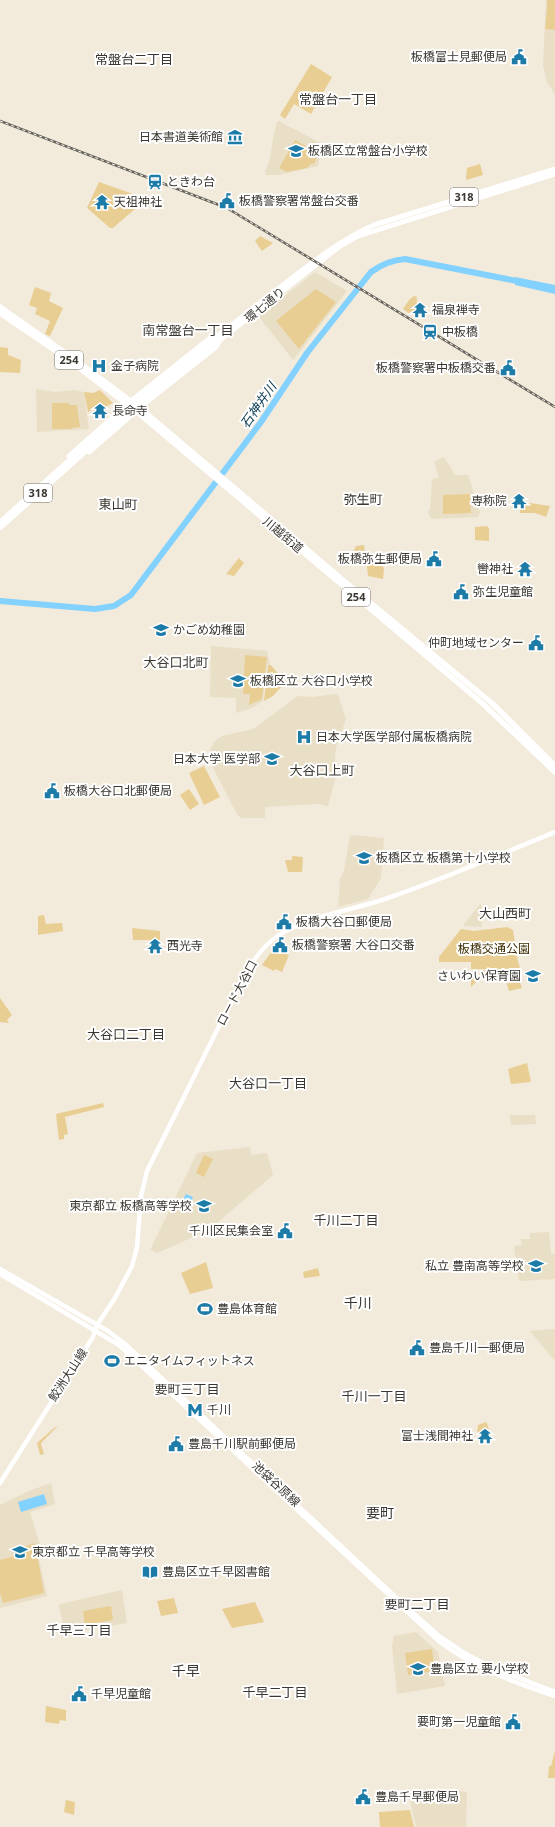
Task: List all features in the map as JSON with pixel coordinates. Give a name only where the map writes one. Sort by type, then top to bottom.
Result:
[{"type":"highway","name":"川越街道","points":[[0,307],[138,409],[214,475],[493,704],[555,766]]},
{"type":"highway","name":"川越街道","points":[[0,313],[129,402]]},
{"type":"highway","name":"川越街道","points":[[223,482],[482,703],[555,772]]},
{"type":"main road","name":"環七通り","points":[[0,528],[77,459],[138,399],[194,358],[336,245],[354,234],[374,225],[555,169]]},
{"type":"main road","name":"環七通り","points":[[218,339],[322,259],[356,237],[555,174]]},
{"type":"main road","points":[[66,462],[74,451],[129,402],[210,338],[218,339],[216,347],[138,409],[84,456],[77,459]]},
{"type":"main road","name":"環七通り","points":[[0,522],[66,462],[100,435]]},
{"type":"main road","name":"ロード大谷口","points":[[132,1266],[137,1248],[141,1196],[147,1171],[241,982],[254,959],[269,943],[278,936],[302,923],[372,903],[419,887],[555,832]]},
{"type":"main road","name":"鮫洲大山線","points":[[0,1482],[97,1328],[132,1266]]},
{"type":"main road","name":"池袋谷原線","points":[[0,1269],[97,1328],[134,1358],[429,1634],[465,1659],[488,1670],[555,1696]]},
{"type":"main road","name":"池袋谷原線","points":[[0,1274],[125,1344],[439,1636],[481,1662],[555,1692]]},
{"type":"shaded area","points":[[546,0],[555,0],[555,94],[547,82],[543,66]]},
{"type":"shaded area","name":"板橋区立常盤台小学校","points":[[279,121],[322,144],[318,166],[278,175],[266,175],[265,171],[270,159],[277,122]]},
{"type":"shaded area","points":[[315,272],[347,291],[293,360],[260,318],[260,315]]},
{"type":"shaded area","points":[[36,389],[55,392],[74,390],[84,392],[89,429],[37,432]]},
{"type":"shaded area","points":[[444,457],[455,475],[468,475],[480,512],[478,517],[431,519],[428,511],[430,510],[432,479],[439,478],[434,462]]},
{"type":"shaded area","name":"板橋区立 大谷口小学校","points":[[211,646],[267,651],[270,664],[267,665],[263,701],[252,708],[236,713],[236,698],[210,697]]},
{"type":"shaded area","name":"日本大学 医学部","points":[[335,694],[338,695],[346,719],[336,747],[335,780],[328,806],[318,804],[265,807],[265,818],[242,818],[238,816],[210,762],[210,749],[215,741],[222,736],[253,729],[298,696],[313,697]]},
{"type":"shaded area","name":"板橋区立 板橋第十小学校","points":[[351,835],[384,838],[381,878],[368,899],[338,907],[340,879],[344,871]]},
{"type":"shaded area","points":[[481,903],[482,927],[464,926],[464,924]]},
{"type":"shaded area","points":[[510,1115],[535,1115],[536,1124],[511,1125]]},
{"type":"shaded area","name":"東京都立 板橋高等学校","points":[[250,1147],[251,1155],[267,1153],[273,1175],[209,1230],[157,1253],[150,1250],[197,1153]]},
{"type":"shaded area","name":"私立 豊南高等学校","points":[[549,1232],[551,1254],[555,1254],[555,1279],[519,1281],[514,1246],[522,1245],[521,1239],[530,1239],[530,1233]]},
{"type":"shaded area","points":[[555,1329],[555,1361],[530,1331]]},
{"type":"shaded area","name":"東京都立 千早高等学校","points":[[51,1483],[55,1504],[30,1512],[40,1545],[39,1559],[47,1596],[0,1608],[0,1505],[29,1491]]},
{"type":"shaded area","points":[[122,1590],[127,1623],[65,1634],[60,1604]]},
{"type":"shaded area","name":"豊島区立 要小学校","points":[[416,1632],[438,1652],[445,1686],[397,1694],[392,1646],[394,1636]]},
{"type":"shaded area","points":[[467,1792],[466,1827],[416,1827],[409,1795],[410,1793]]},
{"type":"green space","points":[[547,0],[555,0],[555,30],[545,29]]},
{"type":"green space","points":[[311,64],[332,77],[311,114],[294,104],[285,119],[280,115]]},
{"type":"green space","points":[[295,140],[309,148],[313,142],[319,145],[315,163],[311,164],[307,168],[287,172],[279,168]]},
{"type":"green space","points":[[480,164],[483,175],[466,180],[467,168]]},
{"type":"green space","points":[[99,182],[136,195],[134,206],[136,208],[113,228],[110,228],[87,208]]},
{"type":"green space","points":[[260,236],[273,243],[262,251],[255,241]]},
{"type":"green space","points":[[35,287],[51,293],[49,301],[63,308],[50,336],[45,334],[50,321],[35,314],[37,308],[29,305]]},
{"type":"green space","points":[[316,289],[336,302],[299,349],[276,321]]},
{"type":"green space","points":[[414,296],[417,297],[416,314],[410,314],[403,309],[409,300]]},
{"type":"green space","points":[[0,347],[8,348],[8,355],[21,360],[20,373],[0,372]]},
{"type":"green space","points":[[100,390],[113,403],[88,412],[84,392],[93,393]]},
{"type":"green space","points":[[52,403],[69,403],[69,405],[77,405],[80,427],[72,429],[52,429]]},
{"type":"green space","points":[[470,494],[471,513],[443,514],[443,495]]},
{"type":"green space","points":[[530,503],[550,506],[546,517],[535,513],[520,513],[520,508],[524,508],[524,505]]},
{"type":"green space","points":[[487,526],[489,528],[489,541],[475,540],[475,527]]},
{"type":"green space","points":[[364,545],[365,556],[351,557],[356,546]]},
{"type":"green space","points":[[380,555],[384,570],[383,579],[368,576],[366,558]]},
{"type":"green space","points":[[239,558],[244,563],[234,576],[226,574]]},
{"type":"green space","points":[[245,655],[267,657],[262,699],[249,705],[250,694],[243,694]]},
{"type":"green space","points":[[268,665],[271,665],[284,681],[284,684],[273,696],[264,701]]},
{"type":"green space","points":[[204,766],[220,797],[204,805],[189,773]]},
{"type":"green space","points":[[189,789],[199,804],[190,810],[180,795]]},
{"type":"green space","points":[[292,856],[303,857],[302,872],[288,872],[285,860],[292,860]]},
{"type":"green space","points":[[44,915],[46,924],[62,923],[63,931],[38,935],[38,916]]},
{"type":"green space","name":"板橋交通公園","points":[[507,927],[513,930],[520,967],[505,976],[498,969],[471,969],[471,962],[439,962],[439,957],[461,929],[474,931]]},
{"type":"green space","points":[[132,928],[160,931],[160,940],[133,940]]},
{"type":"green space","points":[[274,948],[289,955],[282,972],[275,969],[274,971],[262,965]]},
{"type":"green space","points":[[483,970],[498,970],[503,976],[496,980],[489,975],[484,974],[471,987],[471,977],[478,977],[479,972]]},
{"type":"green space","points":[[518,977],[522,988],[509,991],[507,984]]},
{"type":"green space","points":[[0,998],[12,1015],[7,1020],[9,1023],[0,1022]]},
{"type":"green space","points":[[527,1063],[531,1082],[511,1084],[508,1069]]},
{"type":"green space","points":[[103,1103],[104,1107],[65,1117],[68,1134],[64,1135],[64,1139],[59,1140],[56,1114]]},
{"type":"green space","points":[[204,1155],[213,1159],[204,1177],[196,1173]]},
{"type":"green space","points":[[206,1262],[213,1288],[190,1294],[181,1273]]},
{"type":"green space","points":[[318,1268],[320,1276],[304,1278],[303,1272]]},
{"type":"green space","points":[[486,1422],[489,1432],[488,1438],[485,1442],[482,1440],[482,1435],[477,1434],[478,1425]]},
{"type":"green space","points":[[58,1426],[42,1442],[41,1444],[44,1454],[40,1455],[37,1443]]},
{"type":"green space","points":[[35,1543],[44,1593],[3,1603],[0,1593],[0,1560],[18,1555],[17,1552],[20,1551],[19,1548]]},
{"type":"green space","points":[[174,1598],[178,1613],[161,1616],[157,1601]]},
{"type":"green space","points":[[255,1602],[264,1622],[232,1628],[222,1609]]},
{"type":"green space","points":[[111,1606],[113,1620],[85,1625],[83,1611]]},
{"type":"green space","points":[[432,1649],[435,1671],[408,1675],[405,1653]]},
{"type":"green space","points":[[46,1706],[66,1710],[66,1721],[60,1720],[59,1724],[45,1722]]},
{"type":"green space","points":[[555,1751],[555,1778],[548,1778],[549,1766],[551,1766]]},
{"type":"green space","points":[[66,1800],[75,1802],[74,1815],[64,1812]]},
{"type":"green space","points":[[410,1810],[414,1827],[380,1827],[379,1812]]},
{"type":"water","points":[[515,277],[555,285],[555,294],[515,285]]},
{"type":"water","points":[[186,1194],[193,1197],[187,1209],[180,1205]]},
{"type":"water","points":[[44,1494],[47,1504],[21,1512],[18,1502]]},
{"type":"waterway","name":"石神井川","points":[[0,601],[95,609],[114,606],[131,595],[261,422],[307,353],[371,272],[375,269],[391,261],[405,259],[522,282]]},
{"type":"railway","points":[[0,121],[227,208],[555,407]]},
{"type":"place","name":"板橋富士見郵便局","points":[[519,57]]},
{"type":"place","name":"日本書道美術館","points":[[235,137]]},
{"type":"place","name":"板橋区立常盤台小学校","points":[[296,151]]},
{"type":"place","name":"ときわ台","points":[[155,182]]},
{"type":"place","name":"板橋警察署常盤台交番","points":[[227,201]]},
{"type":"place","name":"天祖神社","points":[[102,202]]},
{"type":"place","name":"福泉禅寺","points":[[420,310]]},
{"type":"place","name":"中板橋","points":[[430,332]]},
{"type":"place","name":"金子病院","points":[[99,366]]},
{"type":"place","name":"板橋警察署中板橋交番","points":[[508,368]]},
{"type":"place","name":"長命寺","points":[[100,411]]},
{"type":"place","name":"専称院","points":[[519,501]]},
{"type":"place","name":"板橋弥生郵便局","points":[[434,559]]},
{"type":"place","name":"轡神社","points":[[525,569]]},
{"type":"place","name":"弥生児童館","points":[[461,592]]},
{"type":"place","name":"かごめ幼稚園","points":[[161,630]]},
{"type":"place","name":"仲町地域センター","points":[[536,643]]},
{"type":"place","name":"板橋区立 大谷口小学校","points":[[238,681]]},
{"type":"place","name":"日本大学医学部付属板橋病院","points":[[304,737]]},
{"type":"place","name":"日本大学 医学部","points":[[272,759]]},
{"type":"place","name":"板橋大谷口北郵便局","points":[[52,791]]},
{"type":"place","name":"板橋区立 板橋第十小学校","points":[[364,858]]},
{"type":"place","name":"板橋大谷口郵便局","points":[[284,922]]},
{"type":"place","name":"板橋警察署 大谷口交番","points":[[280,945]]},
{"type":"place","name":"西光寺","points":[[155,946]]},
{"type":"place","name":"さいわい保育園","points":[[533,976]]},
{"type":"place","name":"東京都立 板橋高等学校","points":[[204,1206]]},
{"type":"place","name":"千川区民集会室","points":[[285,1231]]},
{"type":"place","name":"私立 豊南高等学校","points":[[536,1266]]},
{"type":"place","name":"豊島体育館","points":[[205,1309]]},
{"type":"place","name":"豊島千川一郵便局","points":[[417,1348]]},
{"type":"place","name":"エニタイムフィットネス","points":[[112,1361]]},
{"type":"place","name":"千川","points":[[195,1410]]},
{"type":"place","name":"富士浅間神社","points":[[485,1436]]},
{"type":"place","name":"豊島千川駅前郵便局","points":[[176,1444]]},
{"type":"place","name":"東京都立 千早高等学校","points":[[20,1552]]},
{"type":"place","name":"豊島区立千早図書館","points":[[150,1572]]},
{"type":"place","name":"豊島区立 要小学校","points":[[418,1669]]},
{"type":"place","name":"千早児童館","points":[[79,1694]]},
{"type":"place","name":"要町第一児童館","points":[[513,1722]]},
{"type":"place","name":"豊島千早郵便局","points":[[363,1797]]},
{"type":"district","name":"常盤台二丁目","points":[[134,59]]},
{"type":"district","name":"常盤台一丁目","points":[[338,99]]},
{"type":"district","name":"南常盤台一丁目","points":[[188,330]]},
{"type":"district","name":"弥生町","points":[[363,499]]},
{"type":"district","name":"東山町","points":[[118,504]]},
{"type":"district","name":"大谷口北町","points":[[176,662]]},
{"type":"district","name":"大谷口上町","points":[[322,770]]},
{"type":"district","name":"大山西町","points":[[505,913]]},
{"type":"district","name":"大谷口二丁目","points":[[126,1034]]},
{"type":"district","name":"大谷口一丁目","points":[[268,1083]]},
{"type":"district","name":"千川二丁目","points":[[346,1220]]},
{"type":"district","name":"千川","points":[[358,1303]]},
{"type":"district","name":"要町三丁目","points":[[187,1389]]},
{"type":"district","name":"千川一丁目","points":[[374,1396]]},
{"type":"district","name":"要町","points":[[380,1513]]},
{"type":"district","name":"要町二丁目","points":[[417,1604]]},
{"type":"district","name":"千早三丁目","points":[[79,1630]]},
{"type":"district","name":"千早","points":[[186,1671]]},
{"type":"district","name":"千早二丁目","points":[[275,1692]]}]
